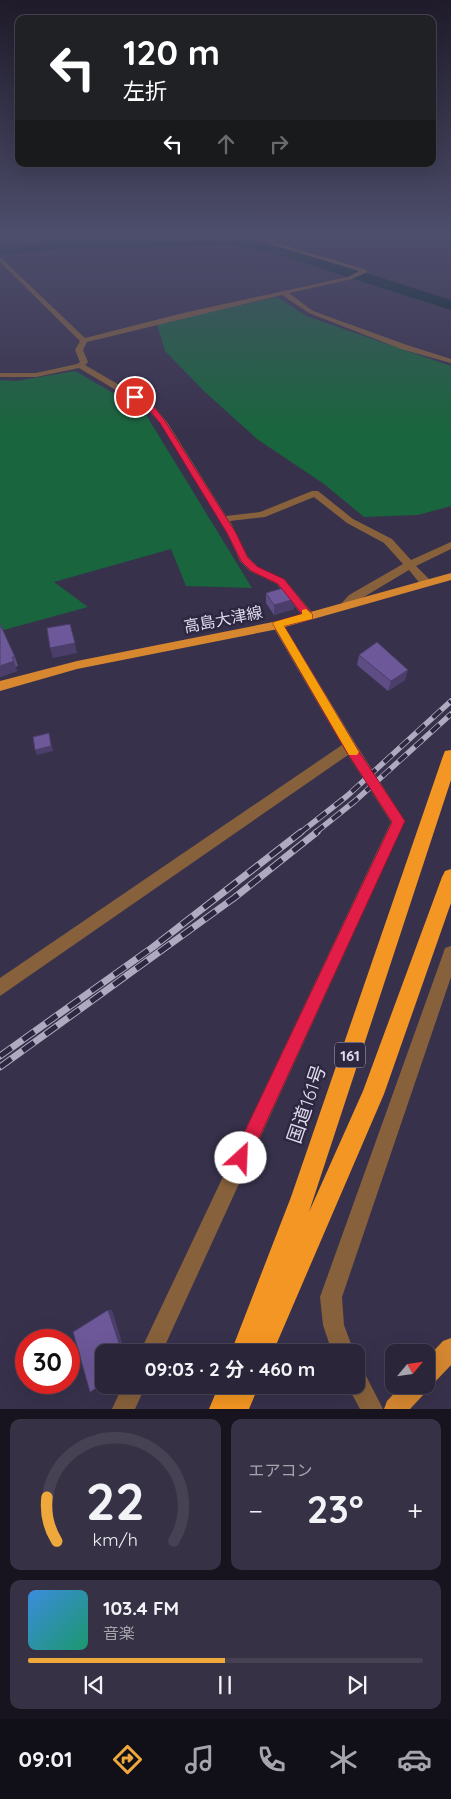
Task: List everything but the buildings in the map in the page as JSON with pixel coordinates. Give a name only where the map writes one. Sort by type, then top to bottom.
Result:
[{"type":"highway","name":"国道161号","points":[[247,1344],[306,1188],[451,756]]},
{"type":"highway","name":"161","points":[[264,1344],[373,1094],[451,876]]},
{"type":"highway","points":[[223,1409],[229,1394]]},
{"type":"highway","points":[[235,1409],[242,1394]]},
{"type":"main road","name":"高島大津線","points":[[0,686],[77,665],[278,624],[451,576]]},
{"type":"main road","points":[[435,1366],[451,1349]]},
{"type":"main road","points":[[395,1409],[409,1394]]},
{"type":"street","points":[[42,301],[84,342]]},
{"type":"street","points":[[80,366],[84,362],[80,350],[84,342],[157,320],[188,316],[252,301]]},
{"type":"street","points":[[295,301],[311,312],[404,347],[451,361]]},
{"type":"street","points":[[0,375],[36,375],[80,366],[92,371],[149,406],[163,422],[223,519],[244,559],[254,569],[281,582],[309,616]]},
{"type":"street","points":[[223,519],[262,515],[315,493],[350,521],[388,540],[426,583]]},
{"type":"street","points":[[346,605],[353,598],[410,565],[451,545]]},
{"type":"street","points":[[154,1344],[398,821],[350,747],[278,624]]},
{"type":"street","points":[[0,988],[350,747]]},
{"type":"street","points":[[339,1344],[330,1313],[331,1297],[451,954]]},
{"type":"street","points":[[123,1409],[130,1394]]},
{"type":"street","points":[[364,1394],[372,1409]]},
{"type":"green space","points":[[260,301],[283,301],[306,316],[451,366],[451,506],[418,515],[364,517],[324,484],[257,439],[205,392],[165,351],[157,324]]},
{"type":"green space","points":[[75,371],[143,410],[252,588],[186,586],[171,549],[54,582],[88,607],[0,631],[0,380],[16,381]]},
{"type":"waterway","points":[[436,301],[451,305]]},
{"type":"railway","points":[[300,833],[347,796],[451,701]]},
{"type":"railway","points":[[315,833],[355,801],[451,714]]},
{"type":"railway","points":[[0,1056],[153,947],[301,832]]},
{"type":"railway","points":[[0,1067],[234,898],[317,832]]},
{"type":"slow traffic","points":[[306,613],[309,616],[278,624],[353,752]]},
{"type":"route","points":[[135,397],[149,406],[163,422],[197,480],[232,533],[244,559],[254,569],[281,582],[309,616],[278,624],[350,747],[398,821],[241,1158]]}]
